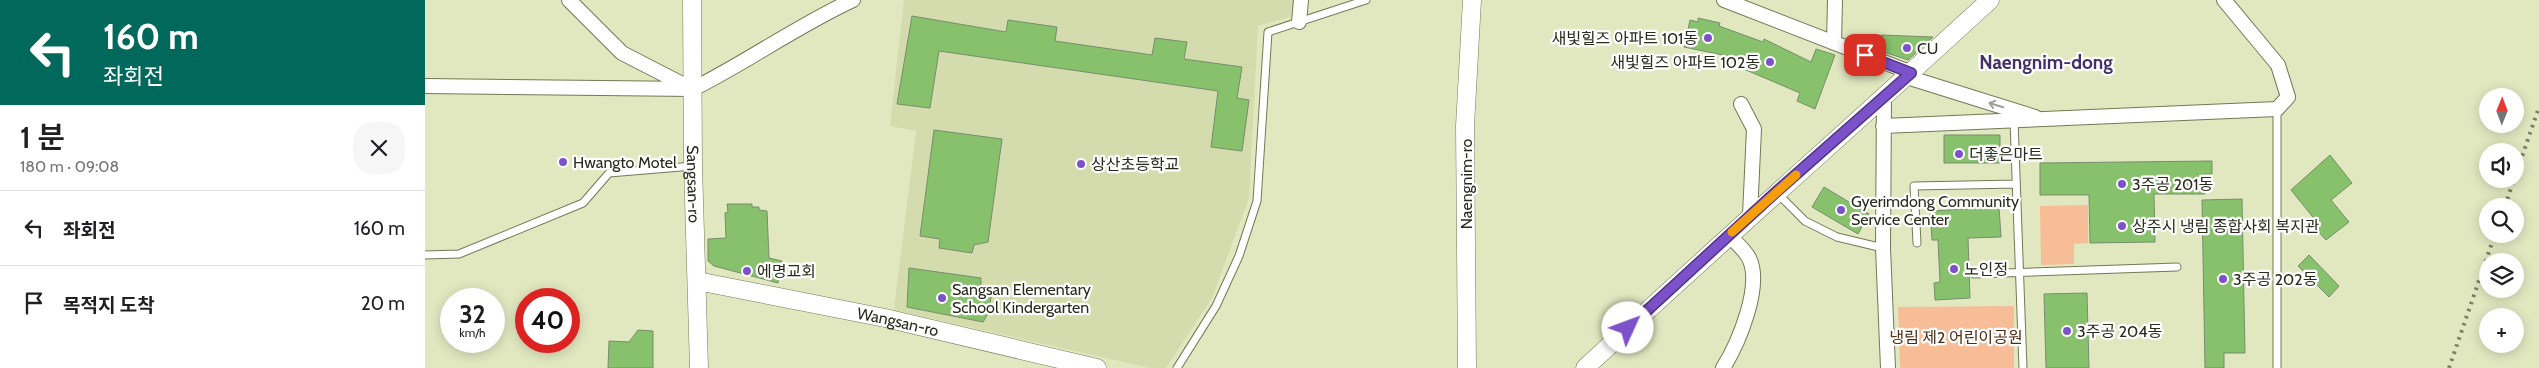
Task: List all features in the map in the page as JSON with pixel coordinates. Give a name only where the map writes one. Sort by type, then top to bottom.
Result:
[{"type":"street","points":[[569,0],[622,53],[693,89]]},
{"type":"street","name":"Sangsan-ro","points":[[692,0],[693,166],[699,368]]},
{"type":"street","points":[[425,86],[693,89],[728,72],[824,14],[853,0]]},
{"type":"street","points":[[1299,22],[1301,0]]},
{"type":"street","name":"Naengnim-ro","points":[[1467,368],[1465,126],[1472,0]]},
{"type":"street","points":[[1724,0],[1909,75],[2043,119]]},
{"type":"street","points":[[1834,43],[1835,0]]},
{"type":"street","points":[[1585,368],[1750,215],[1884,98],[1990,0]]},
{"type":"street","points":[[1883,126],[2277,109],[2288,97],[2278,65],[2224,0]]},
{"type":"street","points":[[1884,98],[1883,248],[1888,368]]},
{"type":"street","points":[[1741,104],[1754,129],[1750,215]]},
{"type":"street","points":[[1723,368],[1731,355],[1746,318],[1753,281],[1749,258],[1729,235]]},
{"type":"street","name":"Wangsan-ro","points":[[697,281],[885,318],[1096,368]]},
{"type":"lane","points":[[1177,368],[1216,306],[1239,256],[1257,201],[1268,32],[1365,0]]},
{"type":"lane","points":[[2277,109],[2277,368]]},
{"type":"lane","points":[[2014,121],[2023,368]]},
{"type":"lane","points":[[425,255],[459,254],[583,202],[609,173],[693,166]]},
{"type":"lane","points":[[1917,242],[1914,186],[2016,184]]},
{"type":"lane","points":[[1776,192],[1805,221],[1837,237],[1883,248]]},
{"type":"lane","points":[[1974,274],[2177,267]]},
{"type":"shaded area","name":"상산초등학교","points":[[904,0],[1295,0],[1294,16],[1258,26],[1249,198],[1212,298],[1166,368],[1150,368],[894,310],[916,131],[890,126]]},
{"type":"green space","points":[[2088,205],[2088,243],[2074,244],[2074,264],[2041,265],[2040,206]]},
{"type":"green space","name":"냉림 제2 어린이공원","points":[[2014,306],[2014,368],[1900,368],[1898,307]]},
{"type":"building","points":[[912,16],[1006,32],[1008,20],[1057,27],[1055,41],[1152,55],[1155,38],[1187,42],[1184,59],[1242,67],[1237,98],[1249,100],[1242,151],[1211,147],[1218,91],[939,51],[930,108],[897,104]]},
{"type":"building","points":[[1698,18],[1720,23],[1719,26],[1763,42],[1764,39],[1811,62],[1816,49],[1835,55],[1815,109],[1797,101],[1800,93],[1739,67],[1742,59],[1684,47],[1690,20],[1698,22]]},
{"type":"building","points":[[1881,35],[1933,37],[1908,60],[1881,51]]},
{"type":"building","points":[[934,130],[1002,139],[988,242],[974,245],[972,253],[939,248],[940,239],[920,236]]},
{"type":"building","points":[[1944,135],[2000,135],[2000,163],[1944,163]]},
{"type":"building","points":[[2330,155],[2352,183],[2331,200],[2349,222],[2326,240],[2311,224],[2316,221],[2291,190]]},
{"type":"building","name":"3주공 201동","points":[[2212,161],[2212,174],[2205,174],[2205,194],[2154,194],[2155,242],[2090,243],[2089,195],[2040,195],[2040,163]]},
{"type":"building","name":"Gyerimdong Community Service Center","points":[[1824,187],[1869,214],[1858,234],[1812,207]]},
{"type":"building","name":"3주공 202동","points":[[2242,199],[2245,353],[2224,353],[2224,368],[2205,368],[2202,200]]},
{"type":"building","points":[[727,204],[752,204],[752,207],[759,207],[759,210],[767,211],[769,258],[782,261],[778,283],[714,266],[708,261],[708,239],[726,238],[725,213],[728,212]]},
{"type":"building","points":[[1999,207],[2001,237],[1968,238],[1970,298],[1935,300],[1934,283],[1940,282],[1938,240],[1932,240],[1930,211]]},
{"type":"building","points":[[2309,255],[2339,286],[2329,297],[2298,266]]},
{"type":"building","points":[[909,268],[981,278],[981,285],[992,289],[989,312],[983,322],[907,307]]},
{"type":"building","name":"3주공 204동","points":[[2087,293],[2089,368],[2046,368],[2044,294]]},
{"type":"building","points":[[638,330],[653,331],[653,368],[608,368],[609,341],[629,342]]},
{"type":"railway","points":[[2524,151],[2539,107]]},
{"type":"railway","points":[[2508,198],[2511,188]]},
{"type":"railway","points":[[2449,368],[2492,243]]},
{"type":"slow traffic","points":[[1732,232],[1796,175]]},
{"type":"place","name":"새빛힐즈 아파트 101동","points":[[1708,38]]},
{"type":"place","name":"CU","points":[[1907,48]]},
{"type":"place","name":"새빛힐즈 아파트 102동","points":[[1770,62]]},
{"type":"place","name":"더좋은마트","points":[[1959,154]]},
{"type":"place","name":"Hwangto Motel","points":[[563,162]]},
{"type":"place","name":"상산초등학교","points":[[1081,164]]},
{"type":"place","name":"3주공 201동","points":[[2122,184]]},
{"type":"place","name":"Gyerimdong Community Service Center","points":[[1841,210]]},
{"type":"place","name":"상주시 냉림 종합사회 복지관","points":[[2122,226]]},
{"type":"place","name":"노인정","points":[[1954,269]]},
{"type":"place","name":"에명교회","points":[[747,271]]},
{"type":"place","name":"3주공 202동","points":[[2223,279]]},
{"type":"place","name":"Sangsan Elementary School Kindergarten","points":[[942,298]]},
{"type":"place","name":"3주공 204동","points":[[2067,331]]},
{"type":"district","name":"Naengnim-dong","points":[[2046,62]]},
{"type":"route","points":[[1628,328],[1776,192],[1911,73],[1865,55]]}]
